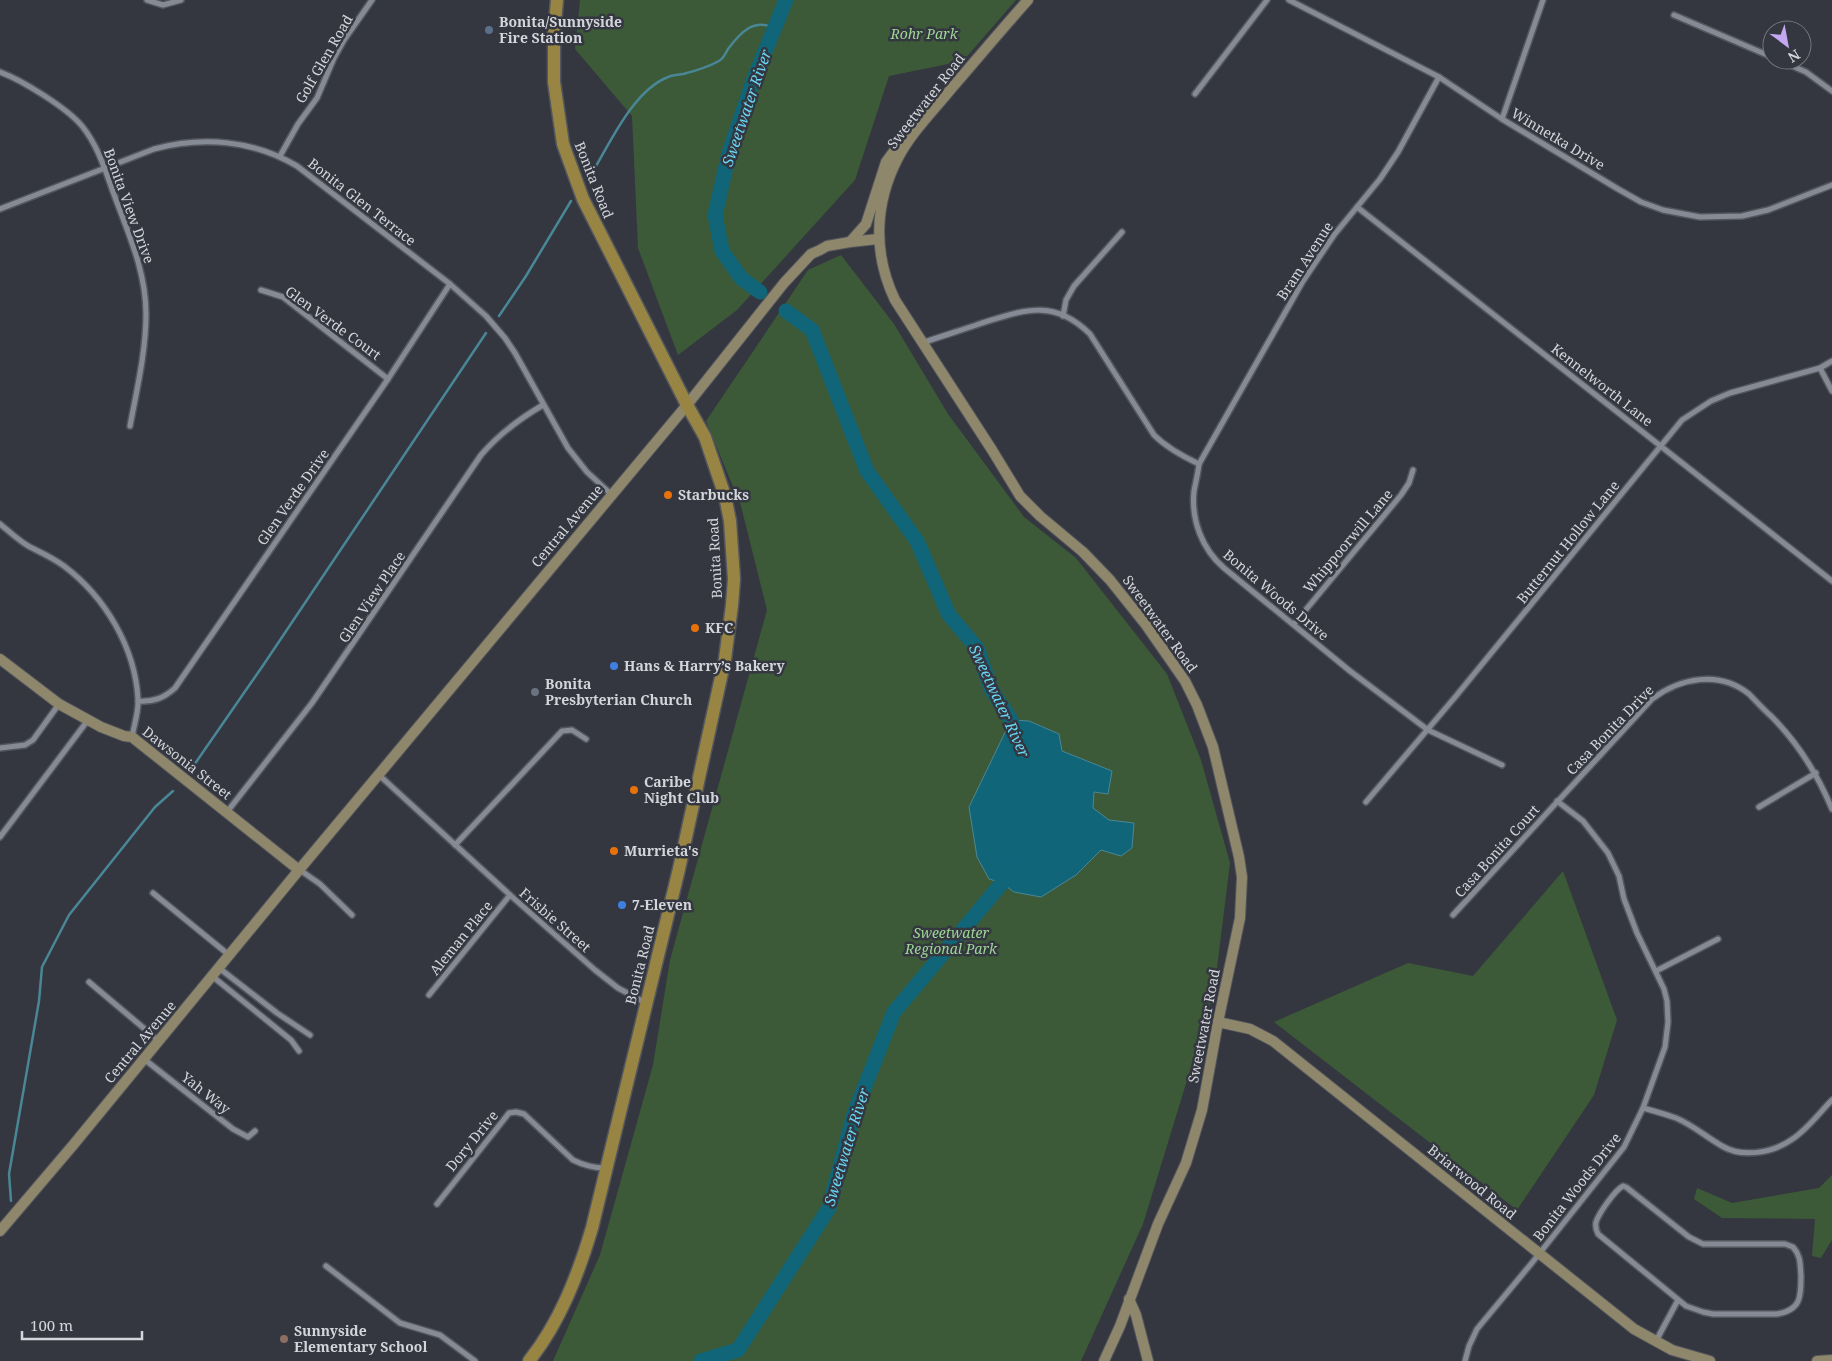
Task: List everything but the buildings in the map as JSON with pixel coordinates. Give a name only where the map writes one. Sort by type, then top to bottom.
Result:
[{"type":"main road","name":"Bonita Road","points":[[529,1361],[554,1324],[580,1268],[592,1228],[679,869],[720,684],[734,579],[730,521],[725,496],[704,437],[583,199],[563,144],[554,82],[554,35],[557,0]]},
{"type":"main road","name":"Sweetwater Road","points":[[1028,0],[918,130],[899,157],[887,184],[881,208],[878,239],[888,285],[922,343],[1020,496],[1040,516],[1083,552],[1110,580],[1146,625],[1185,681],[1197,705],[1213,747],[1242,877],[1240,918],[1202,1110],[1186,1163],[1158,1224],[1120,1326],[1104,1361]]},
{"type":"main road","points":[[850,242],[866,224],[886,162],[908,133],[918,130]]},
{"type":"main road","name":"Central Avenue","points":[[0,1231],[611,494],[687,405],[784,283],[811,254],[827,246],[878,239]]},
{"type":"main road","name":"Dawsonia Street","points":[[0,659],[58,704],[101,727],[124,736],[132,737],[299,870]]},
{"type":"main road","name":"Briarwood Road","points":[[1218,1022],[1250,1029],[1273,1041],[1634,1329],[1672,1350],[1710,1361]]},
{"type":"main road","points":[[1129,1299],[1136,1314],[1148,1361]]},
{"type":"main road","points":[[1817,1361],[1832,1360]]},
{"type":"street","points":[[147,0],[162,5],[181,0]]},
{"type":"street","name":"Golf Glen Road","points":[[280,156],[298,124],[317,98],[344,40],[372,0]]},
{"type":"street","points":[[1195,94],[1267,0]]},
{"type":"street","name":"Winnetka Drive","points":[[1290,0],[1438,77],[1502,119],[1636,199],[1675,213],[1714,218],[1742,216],[1768,210],[1832,185]]},
{"type":"street","points":[[1502,119],[1543,0]]},
{"type":"street","points":[[1674,15],[1762,53]]},
{"type":"street","points":[[1802,70],[1832,91]]},
{"type":"street","name":"Bonita View Drive","points":[[0,72],[51,101],[82,126],[97,150],[139,261],[144,287],[146,314],[143,351],[130,426]]},
{"type":"street","name":"Bram Avenue","points":[[1199,464],[1303,281],[1334,235],[1380,179],[1398,152],[1438,77]]},
{"type":"street","name":"Bonita Glen Terrace","points":[[0,209],[154,149],[180,143],[206,141],[244,144],[280,156],[297,166],[450,284],[486,316],[505,338],[572,454],[587,472],[611,494]]},
{"type":"street","name":"Kennelworth Lane","points":[[1357,207],[1832,581]]},
{"type":"street","points":[[1063,316],[1066,300],[1074,286],[1122,232]]},
{"type":"street","name":"Glen Verde Drive","points":[[138,701],[158,700],[168,695],[175,688],[388,379],[450,284]]},
{"type":"street","name":"Glen Verde Court","points":[[261,290],[283,297],[388,379]]},
{"type":"street","points":[[922,343],[1019,312],[1046,311],[1063,316],[1078,324],[1090,334],[1154,435],[1175,452],[1199,464]]},
{"type":"street","name":"Butternut Hollow Lane","points":[[1366,802],[1428,730],[1682,420],[1711,401],[1730,393],[1820,368],[1832,361]]},
{"type":"street","points":[[1820,368],[1832,391]]},
{"type":"street","name":"Glen View Place","points":[[227,812],[312,703],[481,455],[507,428],[544,405]]},
{"type":"street","name":"Bonita Woods Drive","points":[[1199,464],[1194,492],[1196,523],[1205,547],[1215,560],[1350,671],[1428,730],[1502,765]]},
{"type":"street","name":"Whippoorwill Lane","points":[[1294,624],[1401,495],[1409,483],[1413,470]]},
{"type":"street","points":[[0,524],[24,543],[64,566],[97,598],[113,621],[126,646],[134,673],[138,701],[132,737]]},
{"type":"street","name":"Casa Bonita Drive","points":[[1557,801],[1652,699],[1668,688],[1695,680],[1723,682],[1748,694],[1788,733],[1803,753],[1816,773],[1832,808]]},
{"type":"street","points":[[0,748],[25,746],[33,740],[58,704]]},
{"type":"street","points":[[0,837],[88,720]]},
{"type":"street","points":[[455,845],[562,731],[572,730],[586,739]]},
{"type":"street","points":[[1759,807],[1816,773]]},
{"type":"street","name":"Frisbie Street","points":[[379,775],[510,895],[618,988],[646,1003]]},
{"type":"street","name":"Bonita Woods Drive","points":[[1465,1361],[1468,1346],[1477,1329],[1540,1253],[1624,1146],[1643,1108],[1665,1047],[1668,1022],[1667,1001],[1656,971],[1637,933],[1624,899],[1619,876],[1608,853],[1583,821],[1557,801]]},
{"type":"street","name":"Casa Bonita Court","points":[[1453,915],[1557,801]]},
{"type":"street","points":[[299,870],[320,884],[352,915]]},
{"type":"street","points":[[153,893],[230,955]]},
{"type":"street","name":"Aleman Place","points":[[429,995],[510,895]]},
{"type":"street","points":[[1656,971],[1718,939]]},
{"type":"street","points":[[216,972],[310,1035]]},
{"type":"street","points":[[216,972],[291,1040],[298,1051]]},
{"type":"street","points":[[89,982],[158,1041]]},
{"type":"street","name":"Yah Way","points":[[143,1059],[233,1129],[248,1137],[255,1131]]},
{"type":"street","points":[[1643,1108],[1676,1118],[1723,1147],[1738,1151],[1756,1152],[1773,1149],[1790,1141],[1832,1100]]},
{"type":"street","name":"Dory Drive","points":[[436,1204],[509,1114],[516,1112],[524,1114],[573,1160],[590,1166],[606,1168]]},
{"type":"street","points":[[1620,1187],[1626,1187],[1689,1237],[1703,1244],[1785,1244],[1793,1246],[1800,1258],[1800,1296],[1796,1306],[1785,1312],[1713,1314],[1693,1309],[1678,1300],[1598,1234],[1596,1228],[1597,1220],[1620,1187]]},
{"type":"street","points":[[326,1266],[400,1323],[440,1335],[475,1361]]},
{"type":"street","points":[[1655,1341],[1678,1300]]},
{"type":"green space","name":"Rohr Park","points":[[580,0],[1016,0],[963,61],[889,76],[855,180],[737,310],[678,355],[638,248],[632,116],[575,49]]},
{"type":"green space","name":"Sweetwater Regional Park","points":[[841,255],[894,324],[948,414],[1024,517],[1076,558],[1167,674],[1201,760],[1230,863],[1214,992],[1143,1224],[1081,1361],[553,1361],[600,1255],[653,1065],[670,960],[767,610],[741,506],[706,421],[808,270]]},
{"type":"green space","points":[[1563,871],[1617,1020],[1594,1095],[1517,1210],[1274,1022],[1408,963],[1473,976]]},
{"type":"green space","points":[[1832,1175],[1832,1240],[1821,1258],[1812,1256],[1815,1219],[1722,1218],[1694,1199],[1697,1188],[1732,1203],[1819,1188]]},
{"type":"water","points":[[1011,720],[1029,721],[1059,734],[1062,751],[1112,771],[1108,794],[1094,792],[1093,808],[1109,820],[1134,823],[1132,848],[1121,856],[1101,850],[1076,875],[1041,897],[1014,892],[1002,883],[989,879],[977,857],[969,807]]},
{"type":"waterway","name":"Sweetwater River","points":[[760,292],[741,278],[722,251],[715,215],[729,153],[753,81],[786,0]]},
{"type":"waterway","points":[[596,166],[626,115],[645,92],[656,83],[670,76],[697,70],[719,61],[737,38],[754,26],[767,25],[775,28]]},
{"type":"waterway","points":[[586,177],[591,171]]},
{"type":"waterway","points":[[499,316],[526,276],[571,201]]},
{"type":"waterway","name":"Sweetwater River","points":[[786,311],[812,330],[867,471],[917,541],[949,615],[977,648],[991,689],[1011,720],[1018,738]]},
{"type":"waterway","points":[[192,768],[486,333]]},
{"type":"waterway","points":[[11,1201],[9,1174],[39,1001],[42,967],[69,915],[155,807],[173,791]]},
{"type":"waterway","name":"Sweetwater River","points":[[701,1361],[738,1350],[829,1208],[854,1114],[894,1012],[1002,883],[1010,864]]},
{"type":"place","name":"Bonita/Sunnyside Fire Station","points":[[489,30]]},
{"type":"place","name":"Starbucks","points":[[668,495]]},
{"type":"place","name":"KFC","points":[[695,628]]},
{"type":"place","name":"Hans & Harry’s Bakery","points":[[614,666]]},
{"type":"place","name":"Bonita Presbyterian Church","points":[[535,692]]},
{"type":"place","name":"Caribe Night Club","points":[[634,790]]},
{"type":"place","name":"Murrieta's","points":[[614,851]]},
{"type":"place","name":"7-Eleven","points":[[622,905]]},
{"type":"place","name":"Sunnyside Elementary School","points":[[284,1339]]}]
